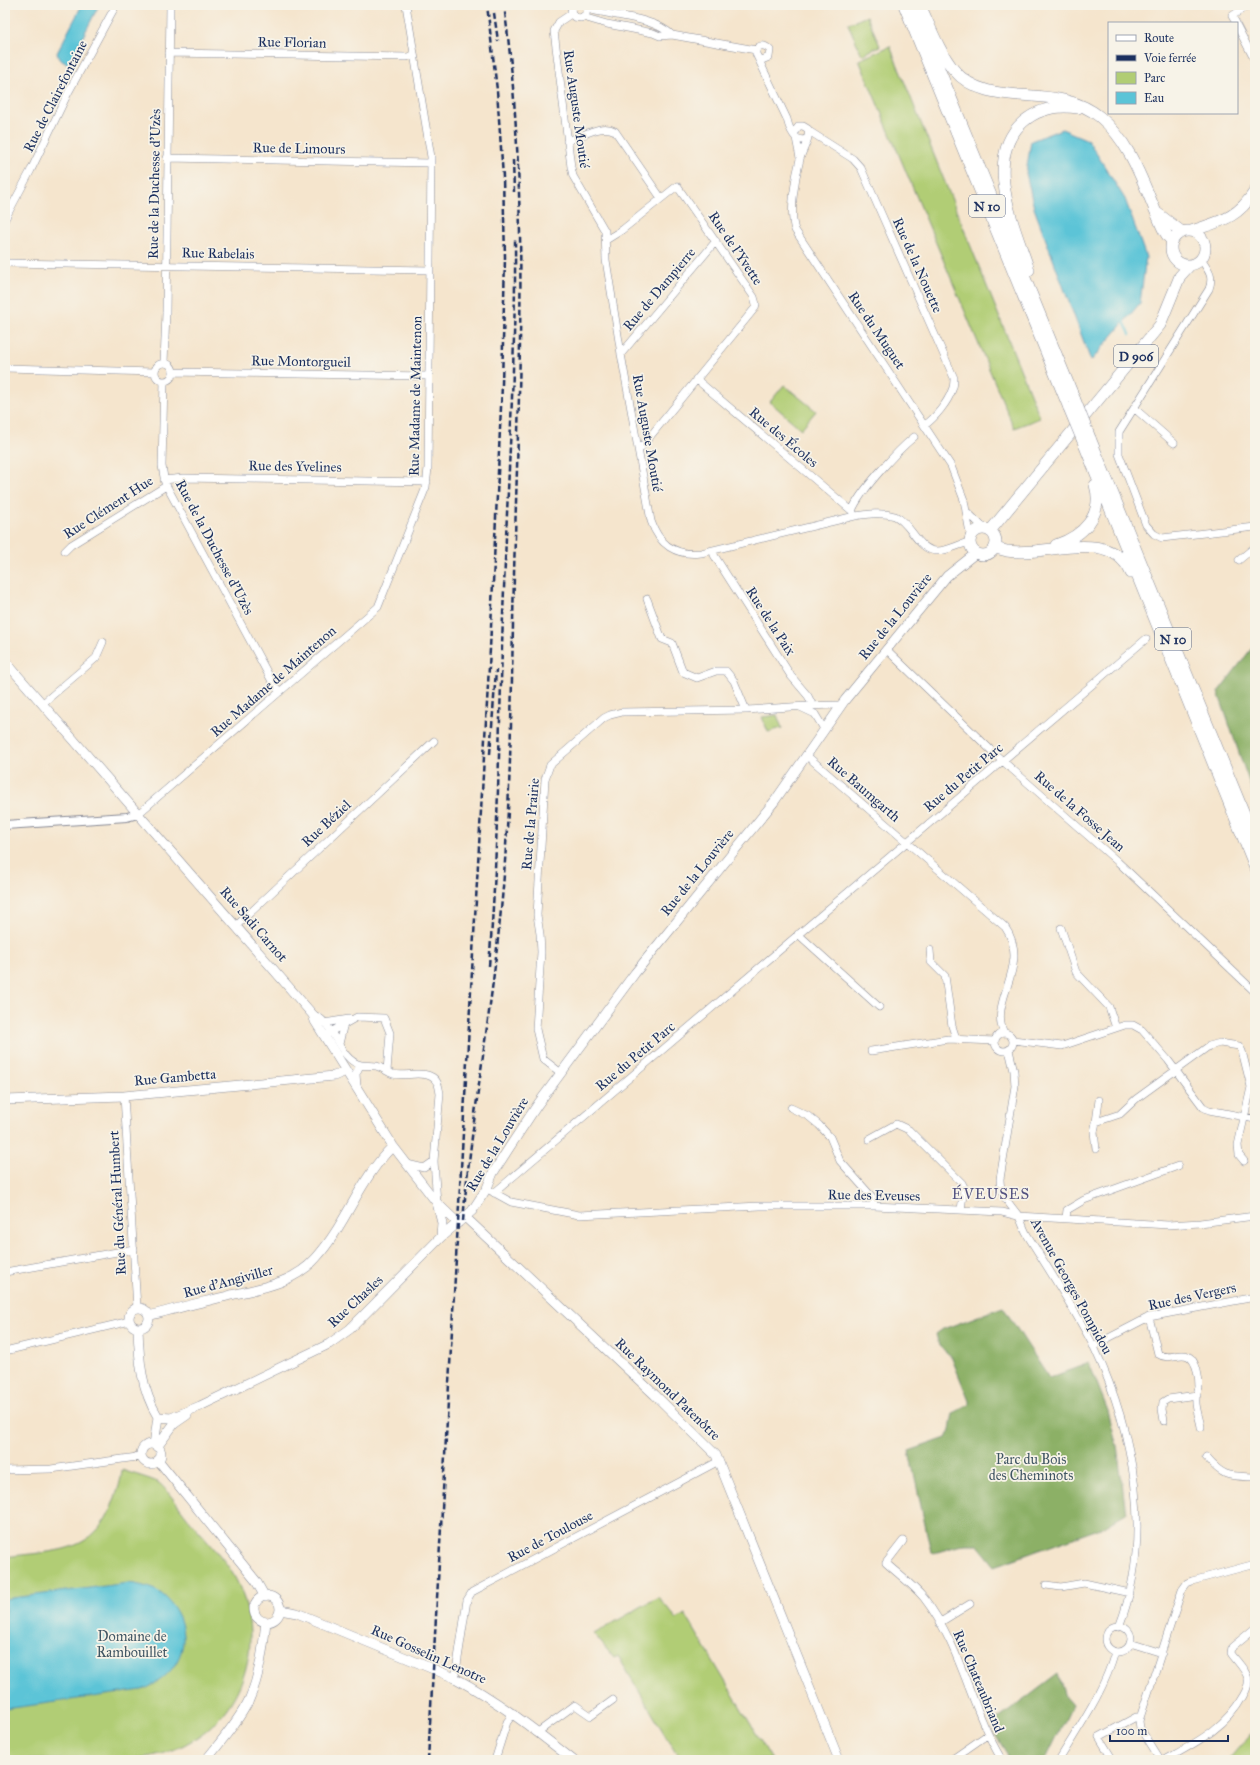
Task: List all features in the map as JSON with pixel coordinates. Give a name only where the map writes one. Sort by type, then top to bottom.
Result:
[{"type":"main road","name":"N 10","points":[[904,5],[1255,840]]},
{"type":"main road","name":"N 10","points":[[913,5],[1043,321],[1072,404]]},
{"type":"main road","points":[[920,5],[943,54],[953,69],[965,81],[979,89],[1001,93],[1058,98],[1072,102],[1099,116],[1112,128],[1124,143],[1162,228],[1172,241],[1171,250],[1174,257],[1181,263],[1190,265],[1201,259],[1205,252],[1205,244],[1211,233],[1226,219],[1243,208],[1255,191]]},
{"type":"main road","points":[[1043,321],[1042,309],[1012,220],[1005,192],[1002,174],[1003,157],[1007,142],[1015,128],[1030,116],[1049,108],[1068,106],[1086,109]]},
{"type":"main road","points":[[1155,212],[1186,231],[1200,235],[1205,244]]},
{"type":"main road","points":[[1172,241],[1186,231],[1226,219]]},
{"type":"main road","name":"D 906","points":[[1172,295],[1174,257]]},
{"type":"main road","name":"D 906","points":[[988,530],[1156,331],[1165,315],[1180,276],[1190,265]]},
{"type":"main road","name":"N 10","points":[[1087,441],[1092,465],[1255,867]]},
{"type":"main road","points":[[1039,550],[1073,538],[1083,530],[1091,520],[1096,508],[1098,496],[1092,475],[1092,465]]},
{"type":"main road","points":[[978,530],[988,530],[996,540],[995,548],[986,555],[976,553],[972,550],[970,540],[978,530]]},
{"type":"main road","points":[[995,548],[1008,551],[1087,546],[1102,548],[1117,555],[1128,567],[1141,594],[1146,600]]},
{"type":"main road","name":"Rue de la Louvière","points":[[461,1220],[491,1191],[491,1179],[508,1148],[561,1072],[635,973],[774,802],[841,705],[947,576],[976,553]]},
{"type":"main road","name":"Rue Sadi Carnot","points":[[5,661],[313,1015],[315,1021],[328,1034],[353,1083],[357,1086],[392,1146],[437,1202],[461,1220]]},
{"type":"main road","name":"Rue Gambetta","points":[[5,1100],[124,1096],[334,1076],[345,1065]]},
{"type":"main road","name":"Rue d'Angiviller","points":[[149,1316],[268,1286],[295,1276],[306,1268],[326,1244],[370,1173],[382,1156],[392,1146]]},
{"type":"main road","points":[[437,1202],[442,1222],[441,1237]]},
{"type":"main road","name":"Rue Chasles","points":[[200,1406],[329,1344],[341,1336],[350,1329],[441,1237],[461,1220]]},
{"type":"main road","name":"Rue Raymond Patenôtre","points":[[461,1220],[655,1395],[709,1447],[718,1461],[839,1760]]},
{"type":"main road","points":[[137,1308],[146,1310],[149,1316],[147,1325],[138,1328],[133,1326],[130,1321],[132,1312],[137,1308]]},
{"type":"main road","points":[[138,1328],[140,1367],[144,1387],[158,1417],[156,1446],[161,1454],[158,1460],[153,1464],[146,1463],[139,1456],[144,1446],[150,1444],[156,1446]]},
{"type":"main road","points":[[158,1417],[171,1418],[200,1406]]},
{"type":"main road","points":[[156,1446],[174,1424],[200,1406]]},
{"type":"main road","points":[[158,1460],[256,1581],[265,1597]]},
{"type":"main road","points":[[265,1597],[275,1599],[278,1602],[280,1610],[279,1614],[274,1620],[266,1622],[258,1618],[255,1610],[257,1602],[265,1597]]},
{"type":"main road","name":"Rue Gosselin Lenotre","points":[[280,1610],[301,1615],[455,1678],[514,1713],[573,1760]]},
{"type":"main road","points":[[206,1760],[239,1717],[250,1698],[258,1674],[264,1648],[266,1622]]},
{"type":"street","name":"Rue de Clairefontaine","points":[[5,219],[31,170],[68,93],[116,5]]},
{"type":"street","name":"Rue de la Duchesse d'Uzès","points":[[164,363],[167,266],[167,158],[170,5]]},
{"type":"street","name":"Rue Madame de Maintenon","points":[[138,814],[378,607],[427,482],[431,164],[406,5]]},
{"type":"street","points":[[573,5],[571,14],[576,18],[583,17],[607,24],[653,33],[660,36],[672,36],[756,50]]},
{"type":"street","points":[[1235,22],[1232,16],[1248,5]]},
{"type":"street","points":[[583,17],[586,14],[586,7],[650,22],[666,30],[672,36]]},
{"type":"street","name":"Rue Auguste Moutié","points":[[571,14],[559,22],[554,32],[573,176],[603,226],[606,240],[606,260],[621,354],[651,521],[656,535],[666,546],[681,552],[694,554],[853,513],[873,513],[894,516],[902,521],[930,550],[943,550],[970,540]]},
{"type":"street","points":[[1238,28],[1255,61]]},
{"type":"street","points":[[760,45],[767,46],[770,52],[767,59],[762,60],[758,58],[756,50],[760,45]]},
{"type":"street","name":"Rue Florian","points":[[169,53],[407,57],[414,55]]},
{"type":"street","name":"Rue du Muguet","points":[[758,58],[787,119],[790,130],[796,137],[800,159]]},
{"type":"street","name":"Rue du Muguet","points":[[766,75],[767,59]]},
{"type":"street","points":[[787,119],[799,126],[805,127],[808,135],[803,140],[796,137],[795,131],[799,126]]},
{"type":"street","points":[[568,142],[599,129],[607,128],[615,131],[661,198]]},
{"type":"street","name":"Rue du Muguet","points":[[808,135],[800,159],[793,205],[793,224],[795,230],[951,466],[963,497],[970,540]]},
{"type":"street","name":"Rue de la Nouette","points":[[808,135],[853,159],[861,168],[954,378],[953,389],[930,422],[925,425]]},
{"type":"street","name":"Rue de Limours","points":[[167,158],[431,164]]},
{"type":"street","name":"Rue de l'Yvette","points":[[606,240],[622,230],[677,186],[754,297],[756,304],[755,308],[639,450]]},
{"type":"street","name":"Rue de Dampierre","points":[[621,354],[716,241]]},
{"type":"street","points":[[1201,259],[1210,272],[1212,280],[1209,289],[1119,432],[1119,454],[1146,525],[1154,534],[1162,538],[1255,527]]},
{"type":"street","name":"Rue Rabelais","points":[[5,263],[430,270]]},
{"type":"street","points":[[164,363],[171,366],[173,372],[169,379],[164,381],[157,377],[155,372],[157,367],[164,363]]},
{"type":"street","points":[[5,368],[155,372]]},
{"type":"street","name":"Rue Montorgueil","points":[[173,372],[429,376]]},
{"type":"street","name":"Rue des Écoles","points":[[696,379],[853,513]]},
{"type":"street","name":"Rue de la Duchesse d'Uzès","points":[[164,381],[162,466],[165,483],[274,685],[280,692]]},
{"type":"street","points":[[1134,408],[1174,443]]},
{"type":"street","points":[[853,513],[856,500],[897,453],[914,437]]},
{"type":"street","name":"Rue des Yvelines","points":[[165,483],[182,478],[427,482]]},
{"type":"street","name":"Rue Clément Hue","points":[[65,551],[71,545],[165,483]]},
{"type":"street","points":[[966,511],[988,530]]},
{"type":"street","points":[[1239,560],[1255,547]]},
{"type":"street","name":"Rue de la Paix","points":[[713,550],[714,555],[791,676],[808,696],[812,704]]},
{"type":"street","points":[[647,599],[662,639],[672,643],[683,672],[697,678],[716,671],[726,671],[734,681],[746,710]]},
{"type":"street","name":"Rue du Petit Parc","points":[[491,1191],[502,1187],[1146,639]]},
{"type":"street","points":[[42,704],[96,658],[103,642]]},
{"type":"street","name":"Rue de la Fosse Jean","points":[[887,650],[1003,761],[1118,862],[1255,992]]},
{"type":"street","name":"Rue de la Prairie","points":[[561,1072],[543,1059],[536,1029],[541,952],[537,914],[545,779],[550,764],[610,714],[622,712],[746,710],[812,704],[841,705]]},
{"type":"street","points":[[800,706],[815,714],[824,729]]},
{"type":"street","name":"Rue Béziel","points":[[236,926],[434,741]]},
{"type":"street","name":"Rue Baumgarth","points":[[806,755],[985,908],[1008,931],[1015,958],[1001,1013],[1002,1028],[1004,1032]]},
{"type":"street","points":[[5,825],[127,817],[138,814]]},
{"type":"street","points":[[1061,928],[1076,972],[1109,1007],[1116,1028]]},
{"type":"street","points":[[798,934],[878,1007]]},
{"type":"street","points":[[930,950],[931,962],[945,976],[952,1026],[956,1038]]},
{"type":"street","points":[[313,1015],[317,1015],[324,1023],[328,1034],[339,1044]]},
{"type":"street","points":[[324,1023],[362,1016],[384,1018],[390,1033],[387,1071]]},
{"type":"street","points":[[328,1034],[351,1019]]},
{"type":"street","points":[[344,1023],[339,1044],[345,1065],[378,1066],[393,1074],[430,1076],[439,1086],[440,1094],[434,1161],[437,1202]]},
{"type":"street","points":[[1013,1040],[1062,1046],[1116,1028],[1129,1025],[1137,1026],[1176,1070],[1200,1104],[1206,1109],[1255,1119]]},
{"type":"street","points":[[1004,1032],[1010,1034],[1013,1040],[1013,1046],[1009,1050],[1003,1051],[998,1049],[995,1041],[997,1036],[1004,1032]]},
{"type":"street","points":[[871,1051],[956,1038],[995,1041]]},
{"type":"street","points":[[1096,1122],[1120,1114],[1136,1099],[1209,1046],[1220,1043],[1239,1046],[1242,1051],[1251,1087],[1243,1117],[1238,1145],[1239,1154],[1244,1161]]},
{"type":"street","name":"Avenue Georges Pompidou","points":[[1009,1050],[1013,1066],[1015,1086],[1000,1185],[1011,1208],[1018,1216],[1026,1233],[1093,1346],[1108,1380],[1120,1414],[1129,1452],[1134,1482],[1136,1540],[1130,1593],[1127,1607],[1119,1627]]},
{"type":"street","points":[[357,1086],[356,1074],[360,1065]]},
{"type":"street","name":"Rue du Général Humbert","points":[[124,1096],[137,1308]]},
{"type":"street","points":[[1096,1149],[1094,1132],[1099,1100]]},
{"type":"street","points":[[791,1108],[808,1116],[830,1136],[840,1161],[873,1198],[874,1206]]},
{"type":"street","points":[[869,1139],[896,1124],[909,1130],[962,1183],[964,1187],[961,1210]]},
{"type":"street","points":[[407,1164],[424,1168],[434,1161]]},
{"type":"street","points":[[1066,1218],[1067,1210],[1084,1200],[1178,1166]]},
{"type":"street","points":[[491,1179],[502,1187],[502,1197]]},
{"type":"street","name":"Rue des Eveuses","points":[[491,1191],[511,1202],[579,1215],[760,1206],[874,1206],[1002,1212],[1018,1216],[1168,1225],[1200,1223],[1255,1216]]},
{"type":"street","points":[[5,1272],[134,1249]]},
{"type":"street","name":"Rue des Vergers","points":[[1093,1346],[1149,1317],[1255,1297]]},
{"type":"street","points":[[1149,1317],[1158,1354],[1170,1357],[1185,1355],[1190,1357],[1195,1363],[1199,1387],[1195,1400],[1201,1427]]},
{"type":"street","points":[[5,1351],[130,1321]]},
{"type":"street","points":[[1164,1421],[1162,1409],[1163,1402],[1168,1399],[1197,1395]]},
{"type":"street","points":[[5,1470],[52,1469],[139,1456]]},
{"type":"street","points":[[1206,1457],[1224,1474],[1232,1476],[1255,1477]]},
{"type":"street","name":"Rue de Toulouse","points":[[455,1678],[467,1600],[472,1592],[718,1461]]},
{"type":"street","name":"Rue Chateaubriand","points":[[902,1541],[886,1563],[920,1594],[939,1623],[960,1664],[976,1710],[987,1735],[1002,1760]]},
{"type":"street","points":[[1160,1760],[1140,1728],[1140,1717],[1180,1596],[1187,1583],[1255,1564]]},
{"type":"street","points":[[1046,1584],[1061,1587],[1084,1583],[1130,1593]]},
{"type":"street","points":[[939,1623],[970,1604]]},
{"type":"street","points":[[1119,1627],[1128,1632],[1130,1635],[1130,1643],[1122,1651],[1115,1652],[1109,1649],[1105,1639],[1110,1629],[1119,1627]]},
{"type":"street","points":[[1165,1760],[1215,1731],[1236,1708],[1246,1691],[1248,1680],[1246,1674],[1231,1653],[1232,1647],[1255,1628]]},
{"type":"street","points":[[1130,1643],[1162,1653]]},
{"type":"street","points":[[1058,1760],[1097,1698],[1115,1652]]},
{"type":"street","points":[[538,1732],[575,1706],[591,1716],[613,1700]]},
{"type":"street","points":[[495,1760],[507,1722],[514,1713]]},
{"type":"street","points":[[1112,1760],[1099,1737],[1136,1717],[1140,1717]]},
{"type":"street","points":[[951,1760],[987,1735]]},
{"type":"green space","points":[[867,16],[880,46],[862,55],[848,24]]},
{"type":"green space","points":[[890,46],[1040,418],[1014,428],[859,60]]},
{"type":"green space","points":[[784,385],[816,411],[801,429],[770,402]]},
{"type":"green space","points":[[1255,644],[1255,799],[1218,692]]},
{"type":"green space","points":[[777,715],[782,728],[768,732],[762,717]]},
{"type":"green space","name":"Parc du Bois des Cheminots","points":[[1003,1307],[1049,1378],[1089,1363],[1108,1411],[1117,1446],[1126,1513],[1101,1528],[995,1566],[977,1544],[965,1544],[934,1553],[931,1552],[909,1451],[946,1438],[950,1430],[953,1413],[969,1405],[969,1401],[951,1356],[939,1346],[936,1334],[943,1329]]},
{"type":"green space","name":"Domaine de Rambouillet","points":[[122,1470],[152,1480],[163,1486],[188,1519],[229,1567],[244,1599],[250,1625],[249,1651],[244,1676],[233,1699],[217,1720],[197,1737],[173,1750],[162,1754],[140,1758],[106,1760],[5,1760],[5,1557],[56,1551],[71,1547],[84,1541],[96,1532],[106,1518],[118,1489]]},
{"type":"green space","points":[[658,1597],[677,1619],[685,1614],[772,1760],[680,1760],[618,1656],[614,1658],[594,1634]]},
{"type":"green space","points":[[1058,1674],[1065,1697],[1072,1705],[1047,1757],[1045,1760],[1011,1760],[994,1733],[993,1723]]},
{"type":"green space","points":[[1255,1729],[1255,1760],[1228,1760]]},
{"type":"water","points":[[82,5],[99,5],[70,62],[67,64],[59,59],[57,53]]},
{"type":"water","points":[[1062,129],[1088,140],[1125,199],[1146,257],[1140,303],[1091,361],[1034,208],[1026,173],[1031,141]]},
{"type":"water","points":[[128,1583],[145,1586],[159,1592],[169,1601],[179,1617],[183,1641],[177,1661],[171,1670],[153,1685],[142,1690],[5,1709],[5,1599]]},
{"type":"waterway","points":[[1123,320],[1130,334]]},
{"type":"railway","points":[[428,1760],[490,649],[502,385],[505,257],[503,177],[497,90],[487,5]]},
{"type":"railway","points":[[463,1221],[466,1185],[504,880],[511,734],[519,404],[520,271],[517,138],[512,71],[504,5]]},
{"type":"railway","points":[[494,13],[498,41]]},
{"type":"railway","points":[[513,160],[514,192]]},
{"type":"railway","points":[[489,966],[497,825],[504,589],[513,370],[515,238]]},
{"type":"railway","points":[[490,754],[496,670]]},
{"type":"district","name":"ÉVEUSES","points":[[991,1194]]}]
